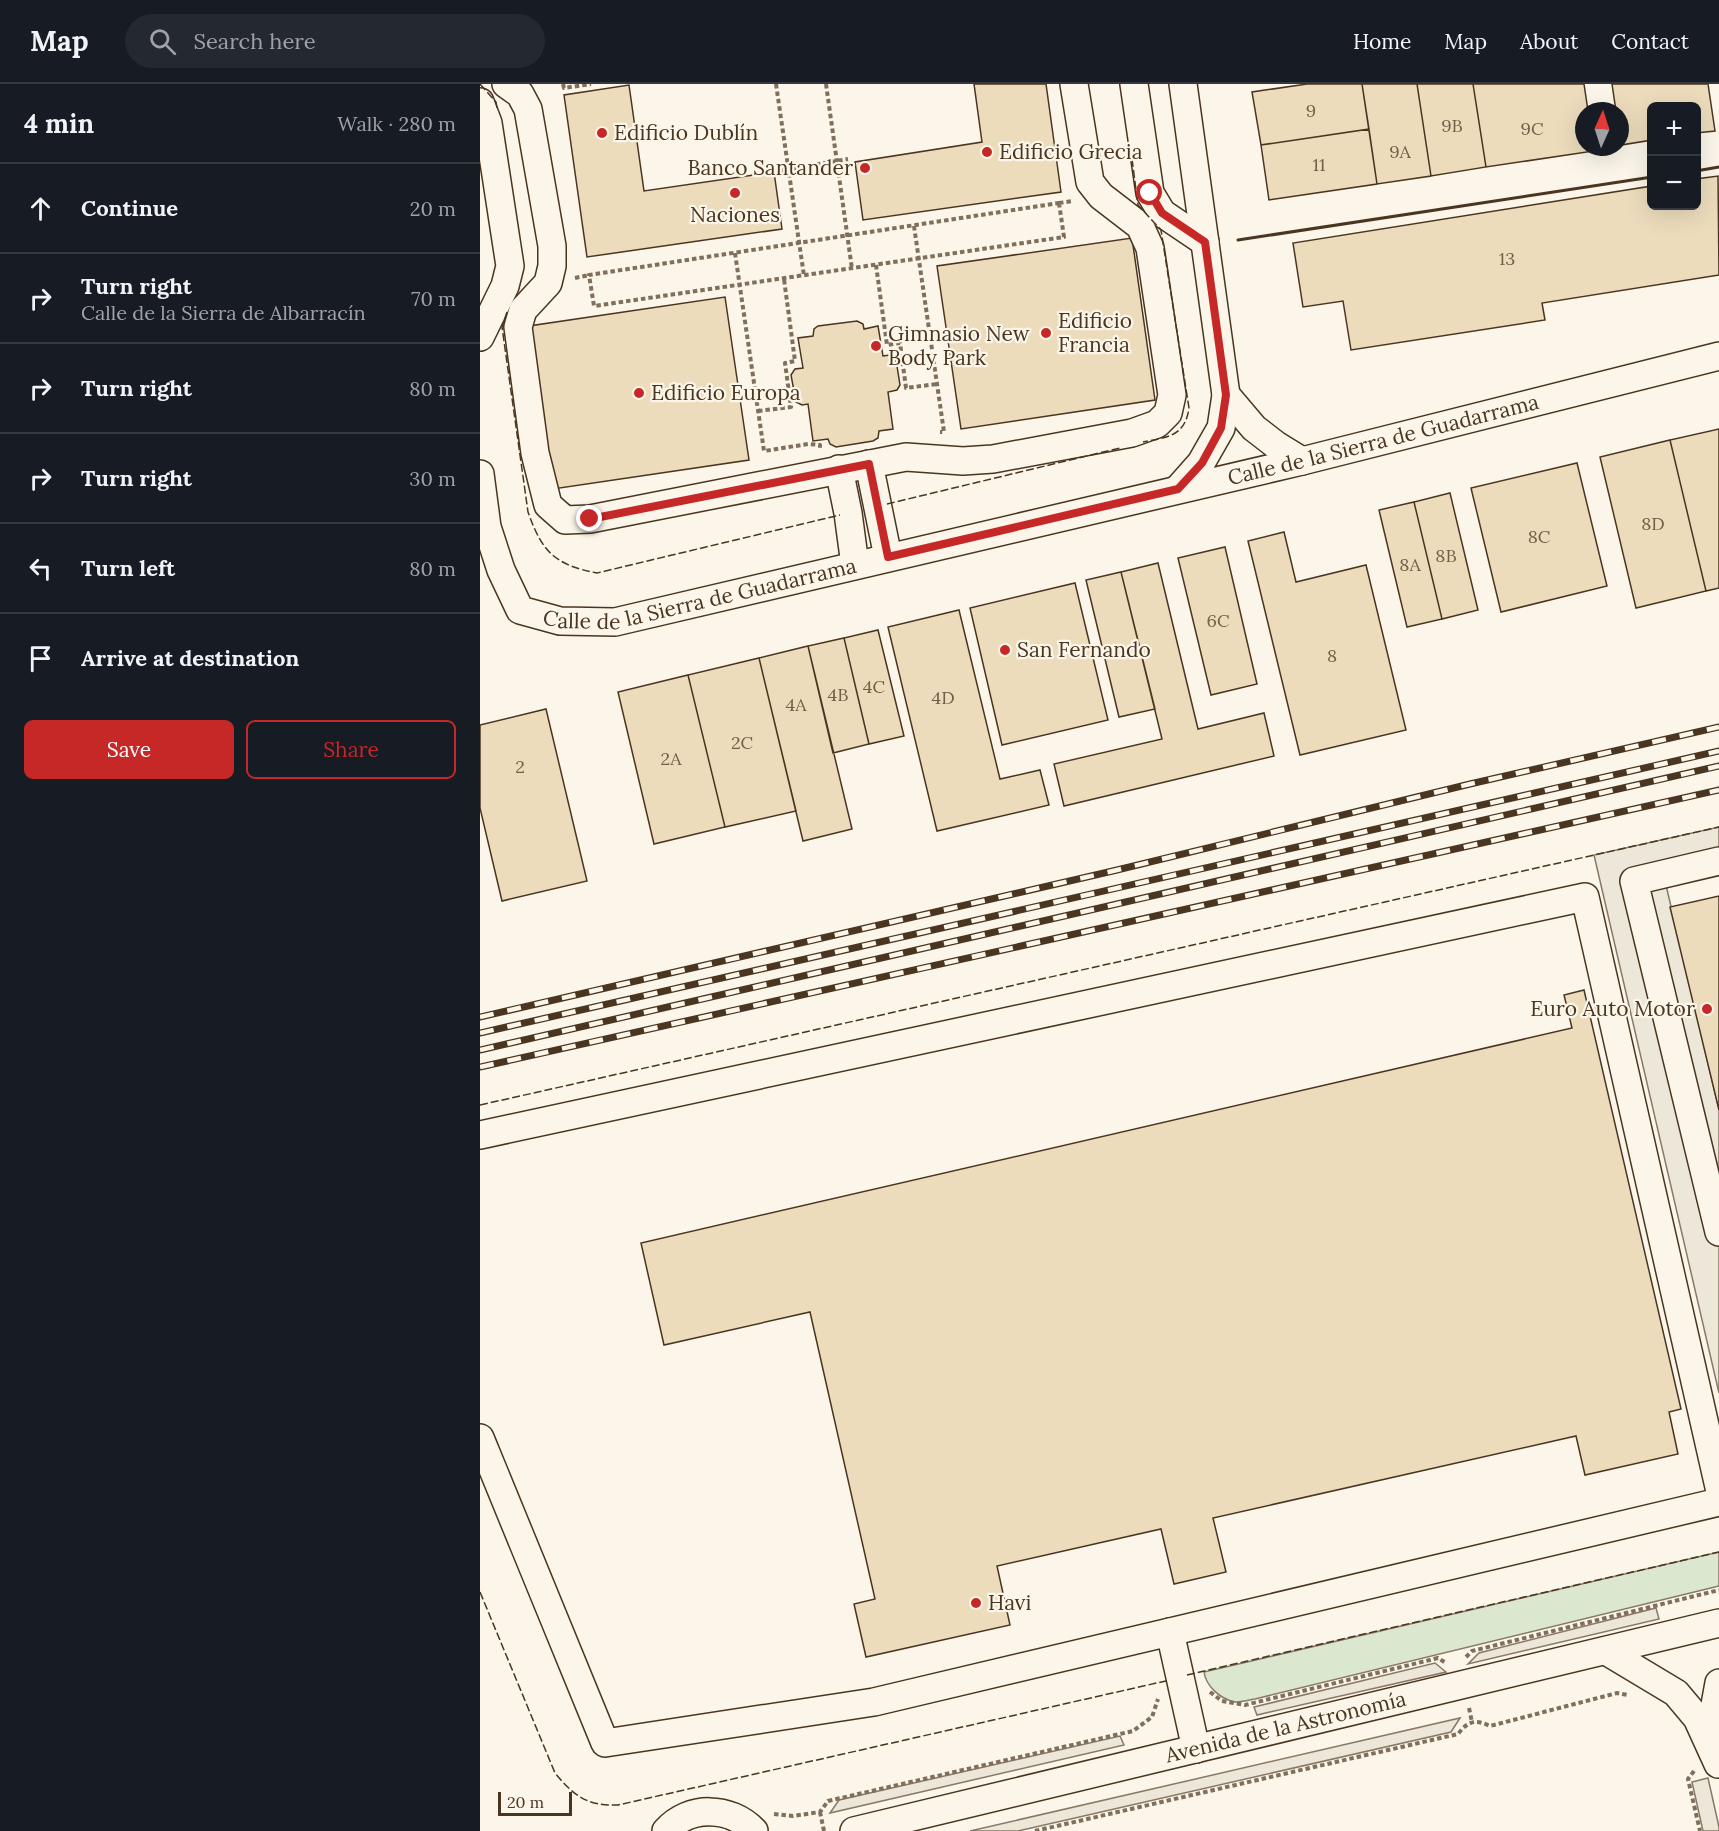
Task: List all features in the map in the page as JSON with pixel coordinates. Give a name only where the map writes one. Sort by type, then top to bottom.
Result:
[{"type":"street","points":[[506,84],[520,94],[528,108],[552,246],[552,266],[548,283],[523,310],[518,327],[536,453],[548,505],[565,520],[590,519],[906,457],[963,461],[993,459],[1132,433],[1157,424],[1168,413],[1172,395],[1150,248],[1140,226],[1101,196],[1090,182],[1074,84]]},
{"type":"street","points":[[1178,489],[1202,463],[1221,428],[1226,395],[1183,84]]},
{"type":"street","points":[[1131,93],[1150,193],[1162,213],[1205,242]]},
{"type":"street","points":[[480,102],[488,123],[503,186],[510,266],[505,286],[480,338]]},
{"type":"street","name":"Calle de la Sierra de Guadarrama","points":[[480,474],[487,527],[501,570],[520,610],[560,621],[615,622],[1302,460],[1719,356]]},
{"type":"street","points":[[1226,395],[1254,428],[1276,446],[1302,460]]},
{"type":"street","points":[[869,464],[888,557]]},
{"type":"street","points":[[839,469],[855,565]]},
{"type":"street","points":[[1719,861],[1634,881],[1719,1232]]},
{"type":"street","points":[[480,1135],[1585,897],[1719,1487]]},
{"type":"street","points":[[480,1438],[605,1743],[874,1702],[1719,1502]]},
{"type":"street","name":"Avenida de la Astronomía","points":[[854,1831],[1719,1623]]},
{"type":"street","points":[[1170,1632],[1196,1749]]},
{"type":"street","points":[[1606,1651],[1676,1693],[1697,1718],[1711,1766]]},
{"type":"street","points":[[1711,1766],[1713,1716],[1719,1683]]},
{"type":"street","points":[[666,1831],[681,1818],[698,1812],[715,1811],[732,1815],[754,1831]]},
{"type":"path","points":[[563,84],[564,88],[591,84]]},
{"type":"path","points":[[776,84],[804,276]]},
{"type":"path","points":[[825,84],[852,269]]},
{"type":"path","points":[[779,171],[848,159]]},
{"type":"path","points":[[1059,203],[1064,237],[594,306],[589,275],[847,236],[1059,203]]},
{"type":"path","points":[[914,226],[944,432]]},
{"type":"path","points":[[735,253],[764,451]]},
{"type":"path","points":[[876,265],[887,345],[900,343],[906,388],[937,384]]},
{"type":"path","points":[[758,411],[791,407],[785,363],[795,362],[784,279]]},
{"type":"path","points":[[1465,1659],[1473,1651],[1719,1590]]},
{"type":"path","points":[[1206,1687],[1222,1701],[1245,1706],[1438,1658],[1447,1665],[1456,1663]]},
{"type":"path","points":[[824,1831],[820,1812],[828,1801],[1133,1731],[1152,1717],[1159,1691]]},
{"type":"path","points":[[1035,1831],[1458,1734],[1472,1722],[1479,1721],[1490,1726],[1617,1693],[1634,1696]]},
{"type":"path","points":[[1700,1831],[1688,1779],[1711,1766]]},
{"type":"green space","points":[[1719,1552],[1719,1586],[1255,1699],[1235,1702],[1224,1698],[1211,1687],[1205,1677],[1204,1672]]},
{"type":"shaded area","points":[[1719,827],[1719,850],[1661,864],[1719,1110],[1719,1393],[1594,855]]},
{"type":"shaded area","points":[[1656,1608],[1659,1619],[1468,1664],[1479,1653]]},
{"type":"shaded area","points":[[1435,1663],[1446,1672],[1257,1715],[1254,1707]]},
{"type":"shaded area","points":[[1460,1718],[1451,1732],[1018,1831],[970,1831]]},
{"type":"shaded area","points":[[1120,1736],[1124,1745],[830,1813],[839,1800]]},
{"type":"shaded area","points":[[1708,1778],[1719,1831],[1703,1831],[1692,1782]]},
{"type":"building","name":"Edificio Grecia","points":[[974,84],[1046,84],[1061,192],[863,220],[855,162],[982,142]]},
{"type":"building","points":[[1307,84],[1362,84],[1369,129],[1261,145],[1252,92]]},
{"type":"building","points":[[1362,84],[1417,84],[1431,176],[1377,184]]},
{"type":"building","points":[[1417,84],[1473,84],[1486,167],[1431,176]]},
{"type":"building","points":[[1473,84],[1584,84],[1587,102],[1575,102],[1575,154],[1486,167]]},
{"type":"building","points":[[1612,84],[1708,84],[1715,131],[1701,132],[1701,102],[1647,102],[1647,141],[1629,144],[1629,102],[1615,102]]},
{"type":"building","name":"Edificio Dublín","points":[[629,85],[644,191],[774,172],[782,229],[587,257],[564,95]]},
{"type":"building","points":[[1369,129],[1377,184],[1269,200],[1261,145]]},
{"type":"building","points":[[1718,176],[1719,275],[1542,303],[1545,320],[1351,350],[1343,301],[1303,307],[1293,243],[1647,187],[1647,210],[1701,210],[1701,178]]},
{"type":"building","name":"Edificio Francia","points":[[1132,238],[1155,400],[961,429],[937,266]]},
{"type":"building","name":"Edificio Europa","points":[[725,297],[749,460],[553,489],[529,326]]},
{"type":"building","points":[[857,321],[863,324],[864,329],[878,326],[883,356],[890,355],[896,360],[900,385],[897,390],[888,392],[893,429],[879,431],[878,438],[873,441],[836,447],[830,444],[828,439],[813,441],[808,404],[802,405],[796,402],[791,375],[795,369],[803,368],[798,338],[813,336],[814,329],[818,326]]},
{"type":"building","points":[[1719,429],[1719,588],[1706,591],[1670,440]]},
{"type":"building","points":[[1670,440],[1706,591],[1636,608],[1600,457]]},
{"type":"building","points":[[1577,463],[1607,586],[1501,612],[1471,488]]},
{"type":"building","points":[[1450,493],[1478,610],[1442,619],[1414,502]]},
{"type":"building","points":[[1414,502],[1442,619],[1407,627],[1379,510]]},
{"type":"building","points":[[1284,532],[1296,582],[1366,565],[1406,730],[1300,755],[1248,541]]},
{"type":"building","points":[[1225,547],[1257,684],[1211,695],[1178,558]]},
{"type":"building","points":[[1158,563],[1198,729],[1264,713],[1274,756],[1064,806],[1054,764],[1162,739],[1121,572]]},
{"type":"building","points":[[1121,572],[1155,709],[1119,717],[1086,580]]},
{"type":"building","points":[[1075,583],[1108,720],[1002,745],[970,608]]},
{"type":"building","points":[[959,610],[1000,779],[1040,770],[1049,805],[937,831],[888,627]]},
{"type":"building","points":[[878,630],[904,736],[869,744],[844,638]]},
{"type":"building","points":[[844,638],[869,744],[833,753],[808,646]]},
{"type":"building","points":[[808,646],[852,829],[803,841],[759,658]]},
{"type":"building","points":[[759,658],[796,811],[725,827],[688,675]]},
{"type":"building","points":[[688,675],[725,827],[654,844],[618,692]]},
{"type":"building","points":[[546,709],[587,881],[502,901],[480,808],[480,725]]},
{"type":"building","name":"Euro Auto Motor","points":[[1719,896],[1719,1110],[1670,907]]},
{"type":"building","points":[[1584,990],[1681,1409],[1669,1412],[1678,1454],[1585,1475],[1576,1436],[1213,1518],[1226,1572],[1174,1584],[1161,1529],[997,1566],[1010,1625],[866,1657],[854,1604],[875,1599],[810,1312],[664,1345],[641,1243],[1572,1028],[1564,995]]},
{"type":"railway","points":[[480,1017],[1117,870],[1470,784],[1719,727]]},
{"type":"railway","points":[[480,1033],[1719,751]]},
{"type":"railway","points":[[480,1050],[1719,766]]},
{"type":"railway","points":[[480,1067],[1719,790]]},
{"type":"fence","points":[[480,84],[496,102],[497,108]]},
{"type":"fence","points":[[1132,159],[1138,205],[1161,230],[1189,408],[1184,425],[1174,434],[1143,442]]},
{"type":"fence","points":[[507,312],[502,327],[528,512],[545,547],[560,561],[597,573],[840,515]]},
{"type":"fence","points":[[887,504],[1120,448]]},
{"type":"fence","points":[[480,1105],[1719,827]]},
{"type":"fence","points":[[1187,1675],[1719,1552]]},
{"type":"fence","points":[[480,1592],[555,1773],[568,1788],[582,1798],[598,1804],[618,1805],[1170,1680]]},
{"type":"wall","points":[[1701,170],[1719,167]]},
{"type":"wall","points":[[1238,240],[1647,178]]},
{"type":"place","name":"Edificio Dublín","points":[[602,133]]},
{"type":"place","name":"Edificio Grecia","points":[[987,152]]},
{"type":"place","name":"Banco Santander","points":[[865,168]]},
{"type":"place","name":"Naciones","points":[[735,193]]},
{"type":"place","name":"Edificio Francia","points":[[1046,333]]},
{"type":"place","name":"Gimnasio New Body Park","points":[[876,346]]},
{"type":"place","name":"Edificio Europa","points":[[639,393]]},
{"type":"place","name":"San Fernando","points":[[1005,650]]},
{"type":"place","name":"Euro Auto Motor","points":[[1707,1009]]},
{"type":"place","name":"Havi","points":[[976,1603]]},
{"type":"route","points":[[590,519],[869,464],[888,557],[1178,489],[1202,463],[1221,428],[1226,395],[1205,242],[1162,213],[1150,193]]}]
